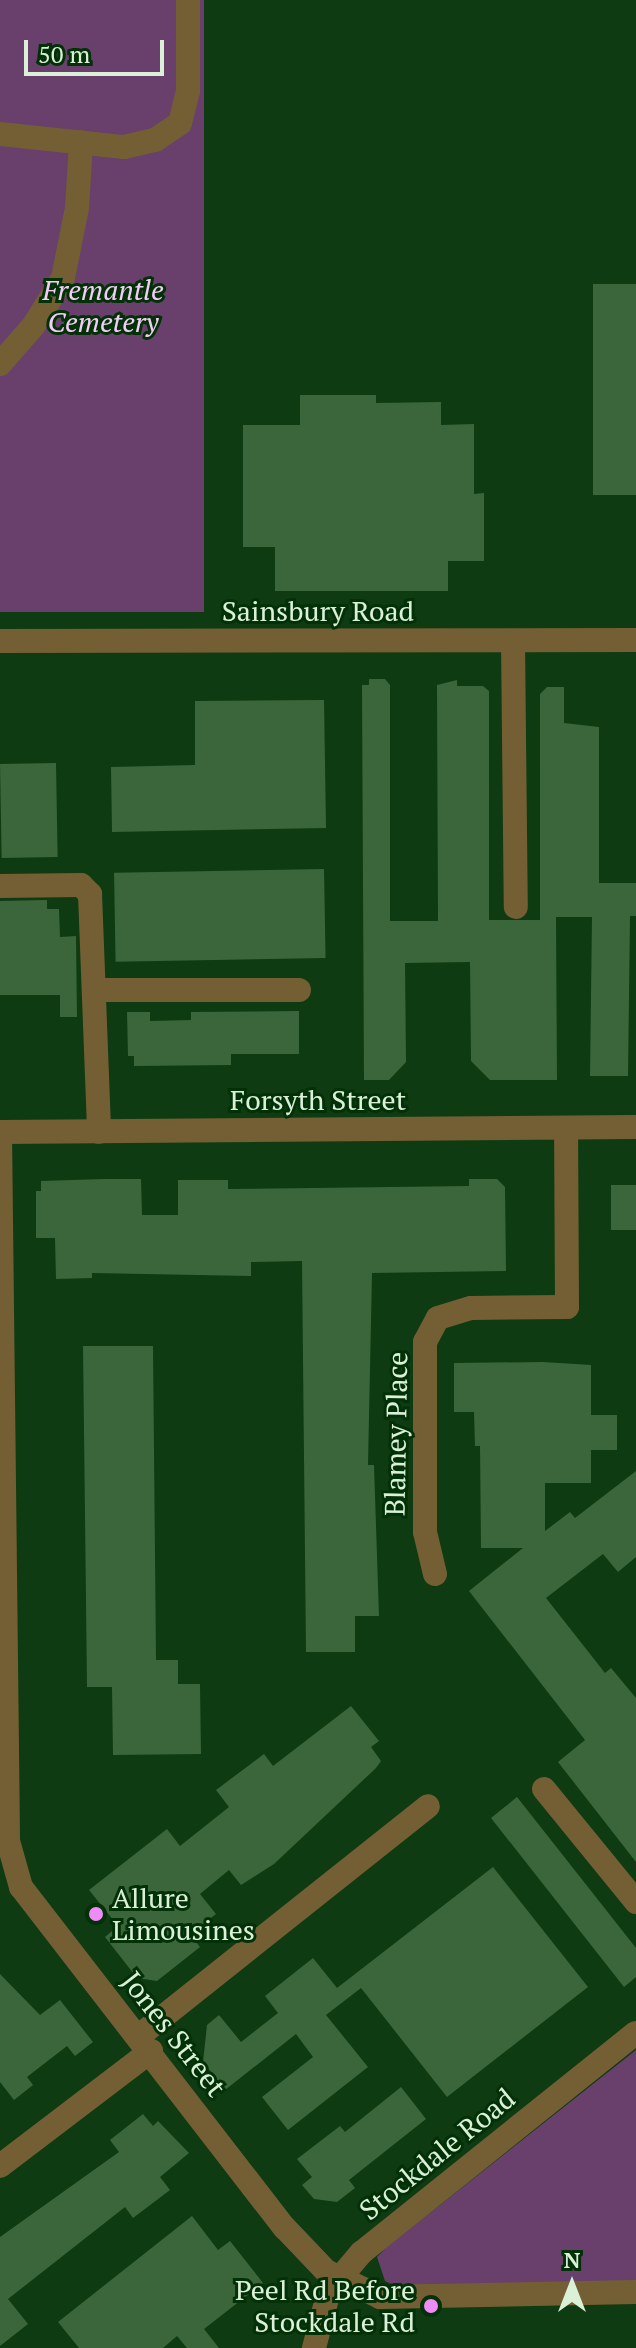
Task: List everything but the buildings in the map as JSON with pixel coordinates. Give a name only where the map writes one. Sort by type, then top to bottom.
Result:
[{"type":"street","points":[[0,134],[124,147],[155,140],[180,123],[188,91],[188,0]]},
{"type":"street","points":[[0,364],[34,325],[63,278],[77,208],[81,142]]},
{"type":"street","name":"Sainsbury Road","points":[[0,641],[636,640]]},
{"type":"street","points":[[513,641],[516,907]]},
{"type":"street","points":[[0,886],[81,885],[90,894],[97,990],[99,1132]]},
{"type":"street","points":[[97,990],[299,990]]},
{"type":"street","name":"Forsyth Street","points":[[0,1132],[636,1127]]},
{"type":"street","name":"Blamey Place","points":[[435,1574],[425,1532],[425,1342],[438,1318],[471,1308],[567,1307],[566,1129]]},
{"type":"street","name":"Jones Street","points":[[0,1132],[4,1717],[8,1841],[21,1887],[285,2228],[338,2278],[380,2297],[636,2292]]},
{"type":"street","points":[[544,1789],[636,1902]]},
{"type":"street","points":[[0,2166],[428,1806]]},
{"type":"street","name":"Stockdale Road","points":[[314,2348],[323,2306],[338,2278],[398,2223],[636,2033]]},
{"type":"green space","name":"Fremantle Cemetery","points":[[0,0],[204,0],[204,612],[0,612]]},
{"type":"green space","points":[[636,2050],[636,2282],[396,2286],[385,2281],[377,2257],[387,2247]]},
{"type":"place","name":"Allure Limousines","points":[[96,1914]]},
{"type":"place","name":"Peel Rd Before Stockdale Rd","points":[[431,2306]]}]
